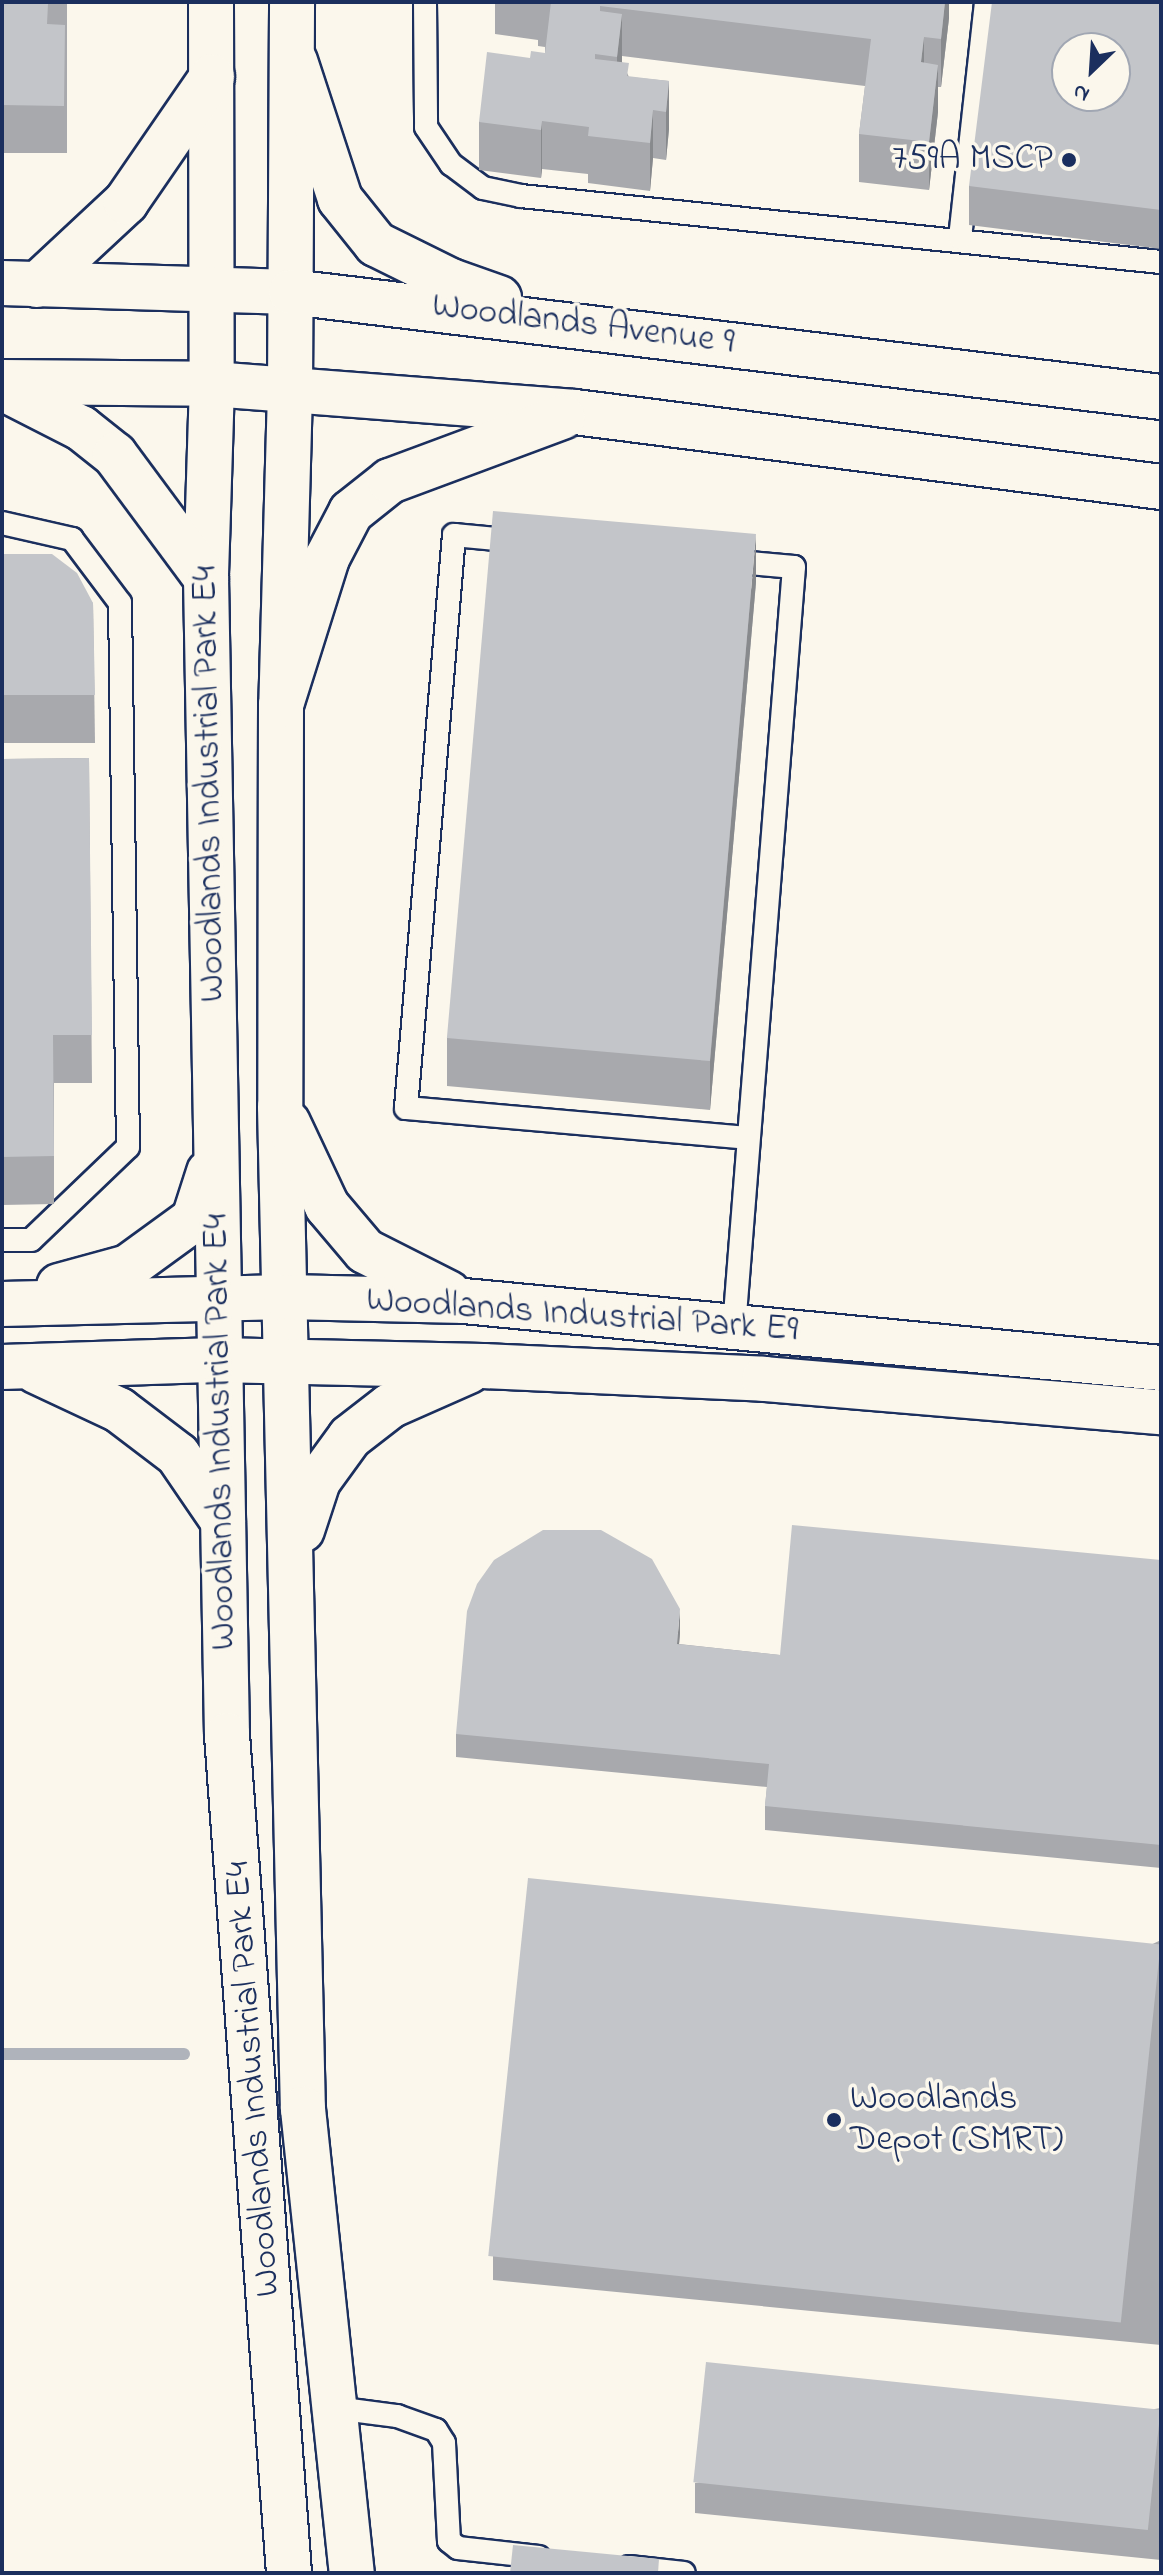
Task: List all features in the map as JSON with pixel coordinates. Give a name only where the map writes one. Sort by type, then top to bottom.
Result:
[{"type":"street","name":"Woodlands Industrial Park E4","points":[[211,2],[212,384],[206,578],[217,1360],[227,1735],[289,2573]]},
{"type":"street","points":[[292,2],[295,61],[340,199],[376,244],[451,281],[569,322]]},
{"type":"street","name":"Woodlands Industrial Park E4","points":[[295,61],[281,705],[280,1107],[289,1362],[303,2109],[352,2573]]},
{"type":"street","points":[[19,284],[126,202],[212,77]]},
{"type":"street","name":"Woodlands Avenue 9","points":[[19,284],[291,292],[569,322],[1161,397]]},
{"type":"street","points":[[2,382],[212,384],[575,412],[1161,487]]},
{"type":"street","points":[[2,388],[81,428],[115,455],[206,578]]},
{"type":"street","points":[[281,705],[327,558],[351,512],[390,481],[575,412]]},
{"type":"street","points":[[280,1107],[327,1206],[365,1251],[464,1301]]},
{"type":"street","points":[[2,1302],[128,1267],[146,1255],[194,1219],[216,1151]]},
{"type":"street","name":"Woodlands Industrial Park E9","points":[[2,1302],[286,1297],[464,1301],[1161,1368]]},
{"type":"street","points":[[955,1396],[962,1348]]},
{"type":"street","name":"Woodlands Industrial Park E9","points":[[15,1367],[217,1360],[483,1366],[764,1379],[1161,1412]]},
{"type":"street","points":[[292,1561],[318,1481],[350,1437],[390,1406],[483,1366]]},
{"type":"street","points":[[15,1367],[119,1410],[178,1455],[223,1521]]},
{"type":"lane","points":[[425,2],[426,127],[451,164],[483,188],[521,196],[960,238],[1161,262]]},
{"type":"lane","points":[[960,238],[986,2]]},
{"type":"lane","points":[[2,523],[72,539],[120,603],[128,1147],[31,1240],[2,1240]]},
{"type":"lane","points":[[547,543],[454,535],[406,1108],[748,1138]]},
{"type":"lane","points":[[701,558],[794,567],[734,1328]]},
{"type":"lane","points":[[335,2408],[397,2416],[436,2430],[444,2443],[449,2541],[458,2548],[563,2560]]},
{"type":"lane","points":[[608,2565],[684,2573]]},
{"type":"building","points":[[2,2],[66,2],[48,4],[47,24],[65,25],[64,106],[2,105]]},
{"type":"building","points":[[551,2],[945,2],[941,39],[924,37],[921,62],[938,65],[929,142],[859,134],[871,39],[600,6],[600,11],[622,14],[617,57],[595,54],[595,59],[629,63],[627,76],[669,81],[666,112],[653,110],[650,143],[588,136],[589,127],[542,121],[541,130],[479,122],[487,52],[530,58],[531,51],[545,53]]},
{"type":"building","name":"759A MSCP","points":[[992,2],[1161,2],[1161,210],[969,186]]},
{"type":"building","points":[[493,511],[756,534],[710,1061],[447,1038]]},
{"type":"building","points":[[2,554],[52,554],[77,573],[93,603],[95,695],[2,695]]},
{"type":"building","points":[[89,758],[92,1035],[53,1035],[54,1156],[2,1157],[2,759]]},
{"type":"building","points":[[792,1525],[1161,1560],[1161,1845],[765,1806],[769,1764],[456,1734],[467,1611],[477,1584],[494,1560],[543,1530],[601,1530],[652,1559],[680,1609],[677,1644],[780,1655]]},
{"type":"building","name":"Woodlands Depot (SMRT)","points":[[528,1878],[1161,1944],[1121,2322],[488,2256]]},
{"type":"building","points":[[706,2362],[1160,2410],[1148,2530],[693,2482]]},
{"type":"building","points":[[513,2545],[659,2559],[658,2573],[510,2573]]},
{"type":"waterway","points":[[2,2054],[184,2054]]},
{"type":"place","name":"759A MSCP","points":[[1069,160]]},
{"type":"place","name":"Woodlands Depot (SMRT)","points":[[834,2120]]}]
